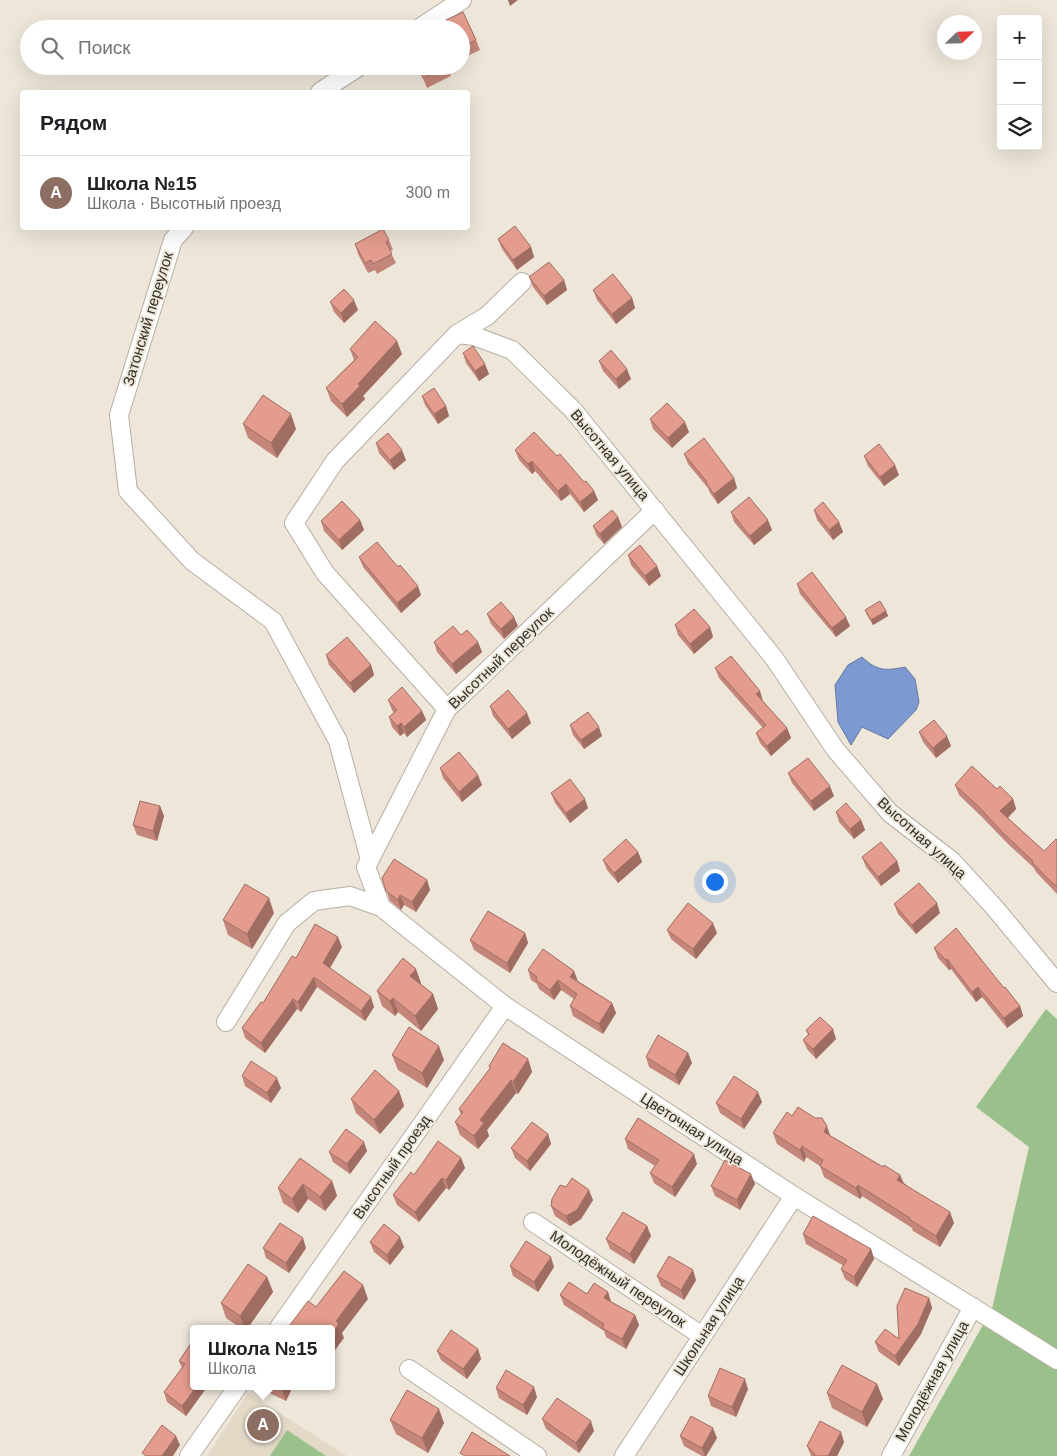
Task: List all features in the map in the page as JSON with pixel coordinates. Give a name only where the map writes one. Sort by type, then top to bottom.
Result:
[{"type":"street","points":[[432,20],[462,0]]},
{"type":"street","points":[[323,90],[346,75]]},
{"type":"street","name":"Затонский переулок","points":[[182,230],[173,240],[119,415],[128,491],[192,561],[274,621],[338,741],[370,860]]},
{"type":"street","points":[[447,709],[325,573],[294,523],[335,461],[457,334],[487,316],[522,282]]},
{"type":"street","name":"Высотная улица","points":[[457,334],[474,336],[512,350],[573,410],[774,658],[835,749],[890,813],[952,861],[994,907],[1057,983]]},
{"type":"street","name":"Высотный переулок","points":[[370,860],[447,709],[655,510]]},
{"type":"street","points":[[370,860],[366,868],[381,907]]},
{"type":"street","points":[[226,1022],[287,923],[314,901],[350,896],[381,907]]},
{"type":"street","name":"Цветочная улица","points":[[381,907],[505,1006],[794,1196],[1057,1360]]},
{"type":"street","name":"Высотный проезд","points":[[281,1325],[505,1006]]},
{"type":"street","name":"Школьная улица","points":[[624,1456],[794,1196]]},
{"type":"street","name":"Молодёжный переулок","points":[[533,1222],[702,1336]]},
{"type":"street","name":"Молодёжная улица","points":[[891,1456],[973,1307]]},
{"type":"street","points":[[409,1369],[537,1456]]},
{"type":"street","points":[[190,1456],[235,1390]]},
{"type":"shaded area","points":[[248,1393],[347,1456],[207,1456]]},
{"type":"green space","points":[[1046,1009],[1057,1019],[1057,1456],[909,1456],[992,1309],[1029,1147],[976,1107]]},
{"type":"green space","points":[[287,1430],[326,1456],[270,1456]]},
{"type":"water","points":[[862,657],[872,665],[882,669],[905,667],[915,679],[919,702],[916,710],[888,739],[862,727],[851,745],[838,722],[835,685],[848,665]]},
{"type":"building","points":[[463,12],[467,20],[446,20]]},
{"type":"building","points":[[470,27],[476,40],[470,43]]},
{"type":"building","points":[[515,226],[531,247],[513,260],[498,239]]},
{"type":"building","points":[[384,230],[389,240],[386,242],[392,254],[373,264],[371,260],[365,263],[355,244]]},
{"type":"building","points":[[549,262],[564,280],[544,296],[529,277]]},
{"type":"building","points":[[613,274],[632,298],[612,314],[593,290]]},
{"type":"building","points":[[344,289],[354,300],[341,313],[330,302]]},
{"type":"building","points":[[375,321],[397,341],[358,384],[360,386],[342,404],[326,388],[358,357],[350,349]]},
{"type":"building","points":[[473,346],[485,364],[475,371],[463,353]]},
{"type":"building","points":[[611,350],[627,369],[616,379],[599,361]]},
{"type":"building","points":[[434,388],[446,406],[434,414],[422,396]]},
{"type":"building","points":[[263,395],[291,414],[271,443],[243,424]]},
{"type":"building","points":[[667,403],[685,422],[668,438],[650,419]]},
{"type":"building","points":[[534,432],[557,456],[560,454],[594,491],[580,502],[566,484],[558,491],[532,461],[528,464],[515,450]]},
{"type":"building","points":[[388,433],[402,450],[390,460],[376,443]]},
{"type":"building","points":[[704,438],[734,478],[714,494],[707,482],[684,454]]},
{"type":"building","points":[[879,444],[895,465],[880,477],[864,456]]},
{"type":"building","points":[[749,497],[768,520],[750,536],[731,512]]},
{"type":"building","points":[[342,501],[360,520],[339,540],[321,521]]},
{"type":"building","points":[[823,502],[839,522],[829,530],[814,510]]},
{"type":"building","points":[[612,510],[618,517],[600,534],[593,526]]},
{"type":"building","points":[[377,542],[398,567],[400,565],[418,586],[397,603],[359,557]]},
{"type":"building","points":[[640,545],[657,566],[645,576],[628,555]]},
{"type":"building","points":[[812,572],[846,617],[832,628],[797,584]]},
{"type":"building","points":[[880,601],[886,611],[871,620],[865,610]]},
{"type":"building","points":[[501,602],[514,617],[501,629],[487,614]]},
{"type":"building","points":[[694,609],[710,627],[690,644],[675,625]]},
{"type":"building","points":[[453,626],[461,635],[467,630],[478,642],[452,664],[434,642]]},
{"type":"building","points":[[347,637],[371,665],[350,683],[326,655]]},
{"type":"building","points":[[731,656],[760,691],[756,694],[787,728],[767,746],[756,733],[766,725],[715,668]]},
{"type":"building","points":[[402,687],[422,711],[404,727],[401,723],[397,726],[389,717],[397,710],[388,700]]},
{"type":"building","points":[[508,690],[527,713],[508,729],[490,706]]},
{"type":"building","points":[[588,712],[599,727],[581,740],[570,725]]},
{"type":"building","points":[[934,720],[947,736],[933,748],[919,732]]},
{"type":"building","points":[[459,752],[478,775],[459,792],[440,768]]},
{"type":"building","points":[[808,758],[830,786],[811,801],[788,773]]},
{"type":"building","points":[[972,766],[997,789],[1000,786],[1013,799],[1000,811],[1044,851],[1057,840],[1057,887],[955,785]]},
{"type":"building","points":[[570,779],[585,799],[566,813],[551,793]]},
{"type":"building","points":[[140,801],[160,806],[153,831],[133,825]]},
{"type":"building","points":[[846,803],[861,820],[850,829],[836,812]]},
{"type":"building","points":[[626,839],[638,852],[614,873],[603,860]]},
{"type":"building","points":[[881,842],[897,861],[878,877],[862,857]]},
{"type":"building","points":[[394,859],[427,880],[412,902],[400,895],[398,900],[386,891],[382,878]]},
{"type":"building","points":[[919,883],[937,903],[912,925],[894,904]]},
{"type":"building","points":[[245,884],[269,898],[247,934],[223,920]]},
{"type":"building","points":[[688,903],[713,923],[693,949],[667,930]]},
{"type":"building","points":[[488,911],[525,933],[507,963],[470,940]]},
{"type":"building","points":[[315,924],[338,937],[323,963],[371,997],[361,1011],[314,977],[298,1002],[293,999],[261,1043],[242,1028],[261,1002],[263,1003],[292,956],[296,958]]},
{"type":"building","points":[[956,928],[1020,1006],[1004,1018],[978,987],[972,992],[947,959],[934,948]]},
{"type":"building","points":[[543,949],[574,971],[570,977],[612,1003],[599,1024],[570,1006],[577,994],[558,980],[550,990],[536,980],[537,977],[528,970]]},
{"type":"building","points":[[403,958],[416,969],[410,976],[433,994],[415,1016],[393,998],[390,1001],[377,991]]},
{"type":"building","points":[[820,1017],[833,1029],[813,1049],[803,1040],[809,1034],[806,1030]]},
{"type":"building","points":[[409,1027],[439,1046],[422,1073],[392,1055]]},
{"type":"building","points":[[658,1035],[688,1053],[675,1075],[646,1057]]},
{"type":"building","points":[[503,1043],[528,1059],[513,1082],[511,1080],[480,1120],[484,1123],[474,1136],[455,1122],[463,1112],[459,1109],[491,1067],[489,1066]]},
{"type":"building","points":[[251,1061],[277,1078],[267,1093],[242,1076]]},
{"type":"building","points":[[375,1070],[399,1091],[374,1120],[351,1099]]},
{"type":"building","points":[[734,1076],[758,1092],[741,1119],[716,1103]]},
{"type":"building","points":[[798,1107],[815,1118],[822,1118],[827,1126],[824,1132],[900,1175],[897,1180],[950,1212],[936,1236],[858,1185],[856,1188],[820,1166],[823,1160],[802,1146],[800,1150],[773,1133],[787,1112],[792,1116]]},
{"type":"building","points":[[638,1118],[694,1154],[672,1187],[650,1173],[659,1160],[625,1139]]},
{"type":"building","points":[[532,1122],[548,1134],[527,1161],[511,1148]]},
{"type":"building","points":[[346,1129],[364,1142],[347,1164],[329,1152]]},
{"type":"building","points":[[438,1141],[461,1158],[446,1180],[442,1178],[415,1212],[393,1195],[411,1172],[414,1175]]},
{"type":"building","points":[[300,1158],[332,1181],[320,1197],[303,1184],[292,1199],[278,1188]]},
{"type":"building","points":[[725,1160],[751,1174],[737,1200],[711,1186]]},
{"type":"building","points":[[572,1178],[589,1190],[577,1210],[566,1216],[551,1206],[552,1199],[560,1185],[566,1187]]},
{"type":"building","points":[[623,1212],[647,1226],[630,1254],[606,1239]]},
{"type":"building","points":[[813,1216],[871,1249],[854,1277],[841,1269],[847,1260],[803,1234]]},
{"type":"building","points":[[280,1223],[303,1238],[286,1263],[263,1248]]},
{"type":"building","points":[[384,1224],[400,1237],[387,1255],[370,1242]]},
{"type":"building","points":[[526,1241],[551,1257],[534,1282],[510,1266]]},
{"type":"building","points":[[669,1256],[693,1270],[681,1290],[657,1276]]},
{"type":"building","points":[[248,1264],[267,1277],[240,1316],[221,1303]]},
{"type":"building","points":[[344,1271],[363,1285],[336,1321],[339,1324],[335,1330],[335,1325],[290,1325],[308,1301],[316,1307]]},
{"type":"building","points":[[569,1282],[587,1294],[594,1283],[608,1292],[604,1298],[635,1315],[622,1339],[602,1328],[604,1324],[560,1295]]},
{"type":"building","points":[[905,1288],[929,1298],[918,1324],[895,1356],[875,1342],[885,1329],[899,1339],[897,1306]]},
{"type":"building","points":[[451,1330],[478,1349],[463,1369],[437,1351]]},
{"type":"building","points":[[190,1345],[190,1390],[194,1390],[182,1406],[164,1392],[185,1364],[179,1361]]},
{"type":"building","points":[[842,1365],[877,1384],[862,1412],[827,1393]]},
{"type":"building","points":[[720,1368],[745,1379],[732,1407],[708,1396]]},
{"type":"building","points":[[506,1370],[534,1387],[523,1405],[496,1388]]},
{"type":"building","points":[[407,1390],[439,1409],[422,1438],[390,1420]]},
{"type":"building","points":[[557,1398],[591,1421],[576,1443],[542,1419]]},
{"type":"building","points":[[691,1416],[713,1428],[702,1448],[680,1436]]},
{"type":"building","points":[[820,1421],[841,1432],[828,1456],[814,1456],[815,1454],[807,1446]]},
{"type":"building","points":[[162,1425],[176,1436],[162,1456],[146,1456],[142,1453]]},
{"type":"building","points":[[472,1432],[510,1456],[465,1456],[460,1453]]},
{"type":"place","name":"Школа №15","points":[[263,1425]]}]
